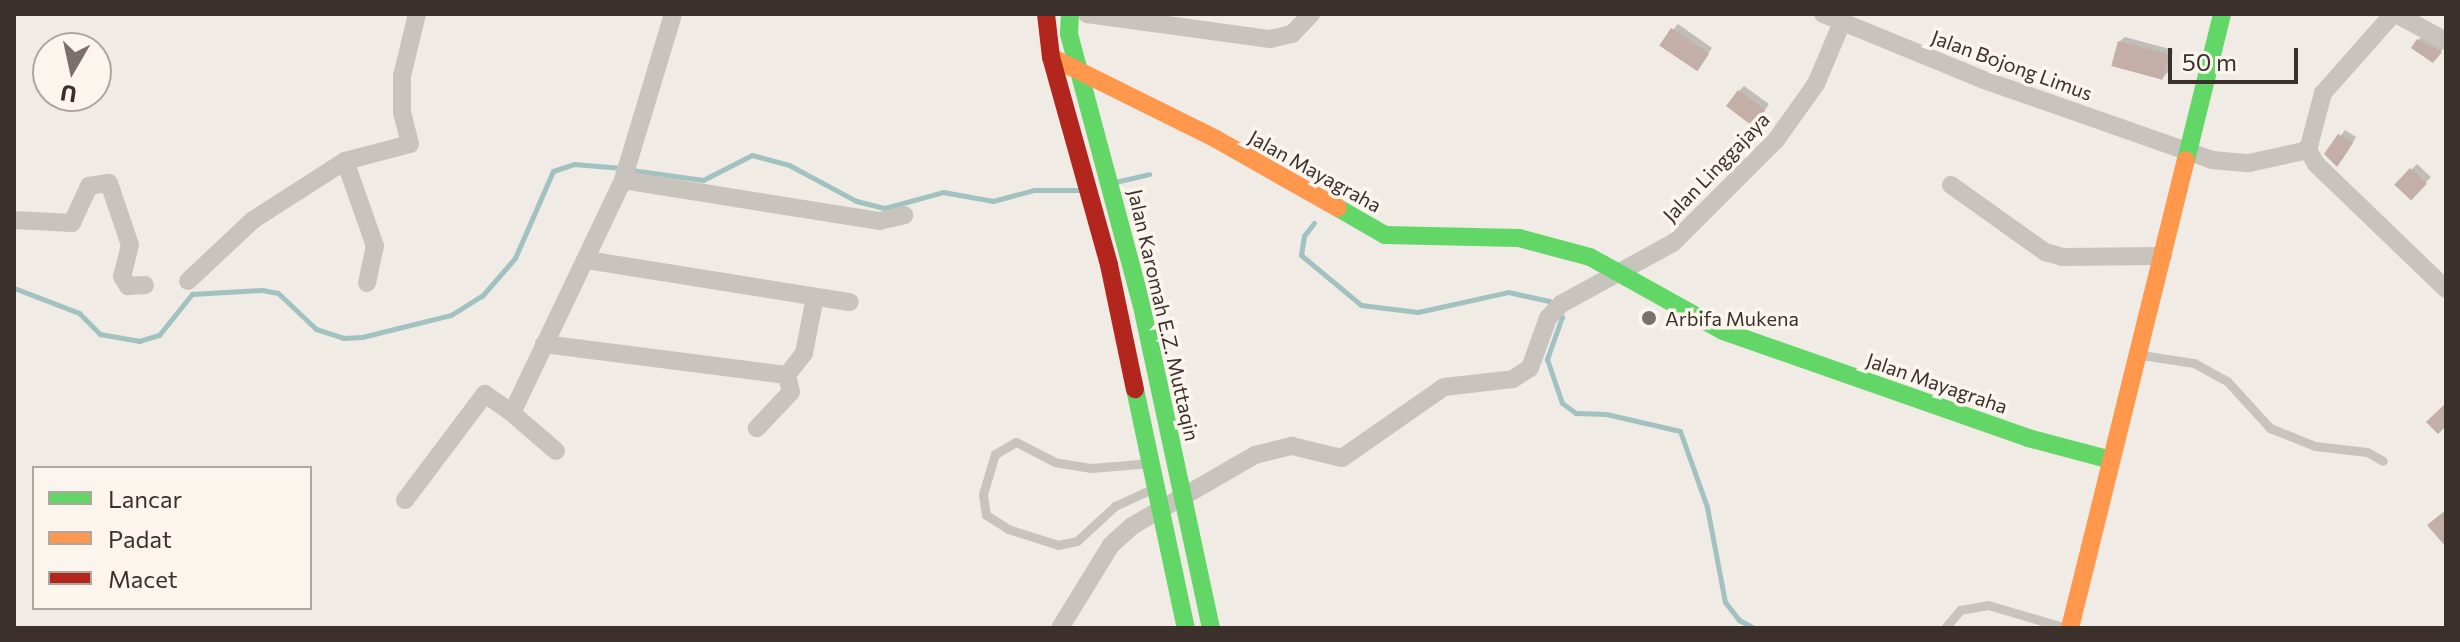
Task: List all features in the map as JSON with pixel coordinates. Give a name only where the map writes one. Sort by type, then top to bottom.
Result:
[{"type":"street","points":[[188,281],[253,220],[345,161],[410,144],[402,113],[402,76],[417,14]]},
{"type":"street","points":[[512,413],[624,178],[673,14]]},
{"type":"street","name":"Jalan Karomah E.Z. Muttaqin","points":[[1046,14],[1051,57],[1099,223],[1186,628]]},
{"type":"street","name":"Jalan Karomah E.Z. Muttaqin","points":[[1070,14],[1069,34],[1120,219],[1211,628]]},
{"type":"street","points":[[1087,14],[1270,39],[1292,34],[1311,14]]},
{"type":"street","name":"Jalan Bojong Limus","points":[[1823,14],[2188,152],[2249,163],[2308,150]]},
{"type":"street","points":[[2068,628],[2222,14]]},
{"type":"street","points":[[2446,41],[2395,14],[2323,93],[2308,150],[2316,164],[2446,289]]},
{"type":"street","name":"Jalan Linggajaya","points":[[1182,496],[1255,455],[1292,446],[1342,458],[1444,387],[1513,379],[1530,368],[1554,311],[1673,243],[1776,140],[1816,84],[1842,22]]},
{"type":"street","name":"Jalan Mayagraha","points":[[1051,57],[1216,139],[1385,235],[1519,238],[1590,257],[1723,331],[2028,438],[2111,460]]},
{"type":"street","points":[[345,161],[375,246],[367,283]]},
{"type":"street","points":[[624,178],[879,221],[904,215]]},
{"type":"street","points":[[14,220],[72,223],[89,186],[109,183],[130,245],[122,276],[128,286],[145,285]]},
{"type":"street","points":[[1951,185],[2045,252],[2062,257],[2163,256]]},
{"type":"street","points":[[587,260],[850,302]]},
{"type":"street","points":[[787,375],[804,353],[815,297]]},
{"type":"street","points":[[544,344],[787,375]]},
{"type":"street","points":[[757,428],[791,392],[787,375]]},
{"type":"street","points":[[405,500],[485,394],[556,451]]},
{"type":"street","points":[[1060,628],[1111,545],[1182,496]]},
{"type":"lane","points":[[2138,355],[2194,363],[2227,381],[2270,428],[2315,446],[2367,452],[2383,461]]},
{"type":"lane","points":[[1152,463],[1091,468],[1055,462],[1016,442],[1005,444],[995,454],[983,494],[986,515],[1032,539],[1058,545],[1077,541],[1115,506],[1157,487]]},
{"type":"lane","points":[[1945,628],[1960,610],[1988,605],[2068,628]]},
{"type":"building","points":[[1671,28],[1709,54],[1697,71],[1659,45]]},
{"type":"building","points":[[2417,39],[2442,52],[2433,63],[2411,48]]},
{"type":"building","points":[[2118,41],[2169,55],[2162,80],[2111,66]]},
{"type":"building","points":[[1738,90],[1765,110],[1753,126],[1726,106]]},
{"type":"building","points":[[2338,134],[2353,143],[2337,167],[2324,154]]},
{"type":"building","points":[[2410,168],[2427,184],[2411,201],[2394,185]]},
{"type":"building","points":[[2446,403],[2446,426],[2438,434],[2426,422]]},
{"type":"building","points":[[2446,510],[2446,547],[2427,525]]},
{"type":"waterway","points":[[631,170],[703,180],[752,155],[789,165],[856,201],[885,208],[943,192],[993,201],[1034,190],[1082,190]]},
{"type":"waterway","points":[[14,288],[79,313],[100,334],[139,341],[159,335],[192,294],[262,290],[278,293],[316,329],[343,338],[362,337],[451,315],[482,296],[515,258],[553,171],[574,164],[622,168]]},
{"type":"waterway","points":[[1115,182],[1149,174]]},
{"type":"waterway","points":[[1314,223],[1304,236],[1301,255],[1361,305],[1418,312],[1508,292],[1549,301],[1562,317],[1547,359],[1562,403],[1576,413],[1606,414],[1680,431],[1707,507],[1725,602],[1739,620],[1754,628]]},
{"type":"traffic: fast","points":[[1070,14],[1069,34],[1143,311],[1211,628]]},
{"type":"traffic: fast","points":[[2186,160],[2222,14]]},
{"type":"traffic: fast","points":[[1338,208],[1385,235],[1519,238],[1590,257],[1723,331],[2028,438],[2111,460]]},
{"type":"traffic: fast","points":[[1135,389],[1186,628]]},
{"type":"traffic: slow","points":[[1051,57],[1216,139],[1338,208]]},
{"type":"traffic: slow","points":[[2070,628],[2186,160]]},
{"type":"traffic: jam","points":[[1046,14],[1051,57],[1109,265],[1135,389]]},
{"type":"place","name":"Arbifa Mukena","points":[[1649,318]]}]
